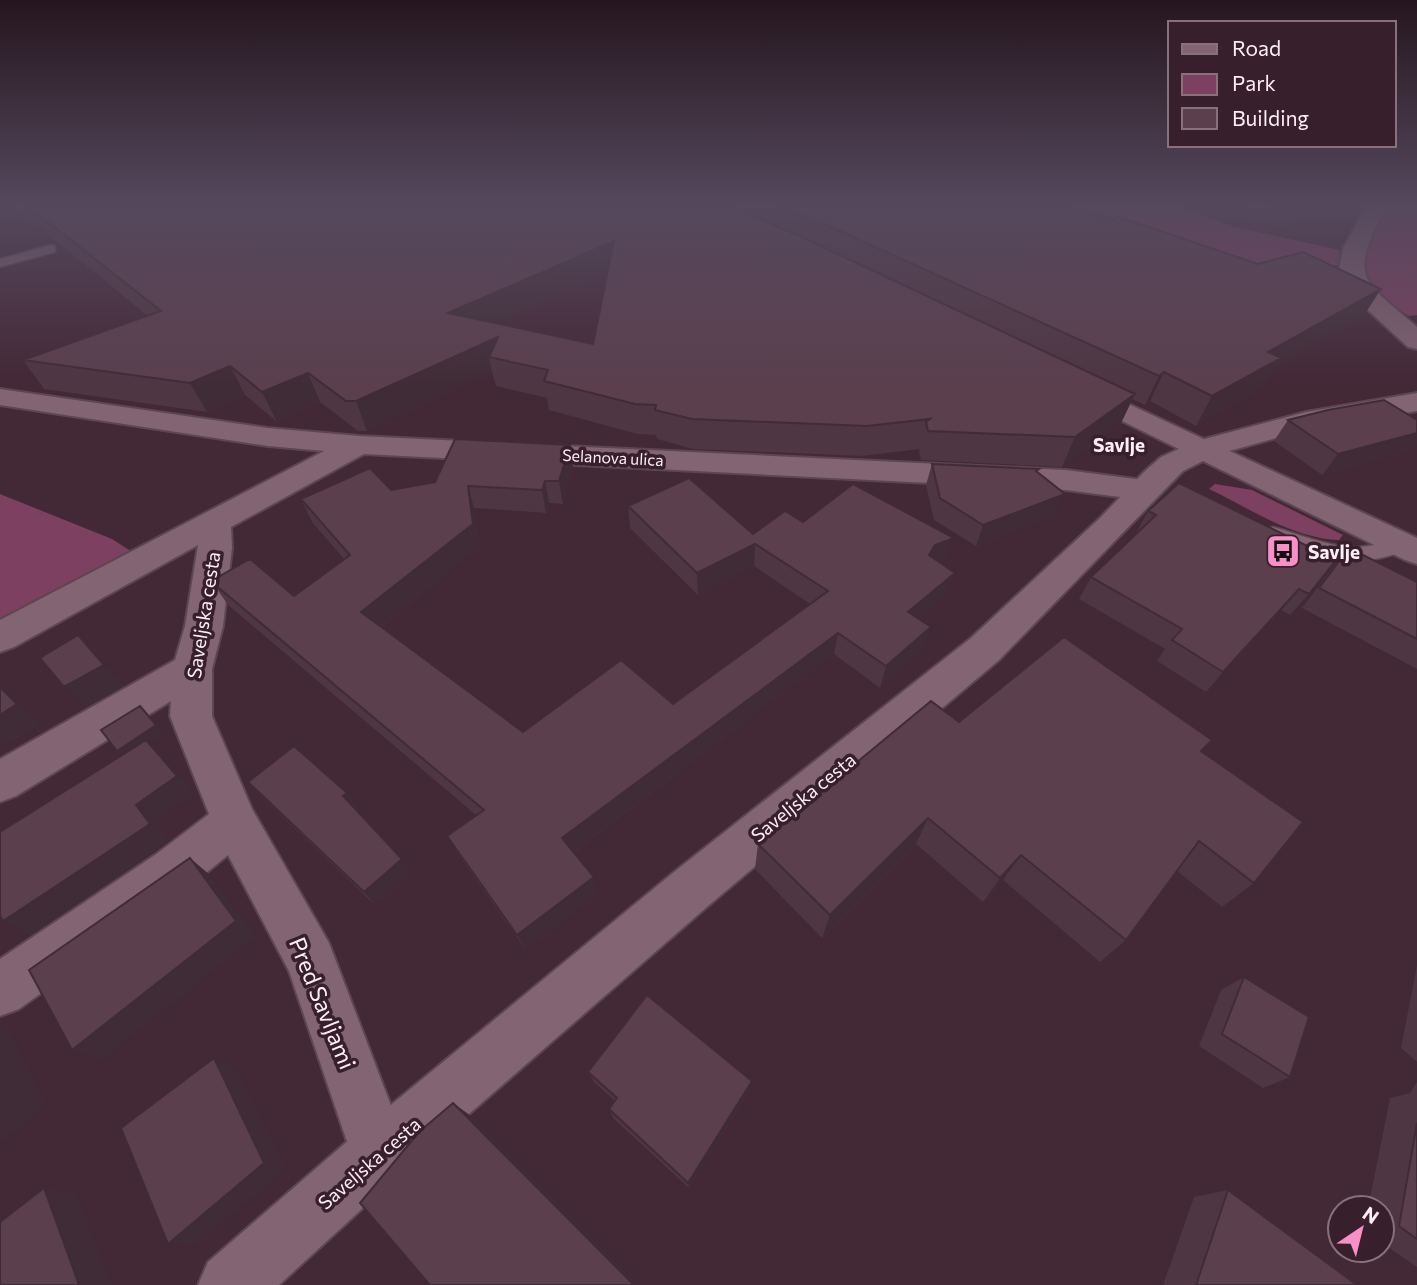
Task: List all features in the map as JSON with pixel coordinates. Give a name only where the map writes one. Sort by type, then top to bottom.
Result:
[{"type":"street","points":[[1351,266],[1350,270],[1366,295],[1417,341]]},
{"type":"street","points":[[1054,377],[1410,548]]},
{"type":"street","name":"Selanova ulica","points":[[0,397],[268,437],[359,445],[1159,485]]},
{"type":"street","name":"Saveljska cesta","points":[[231,1285],[379,1153],[691,889],[985,649],[1112,526],[1159,485],[1172,464],[1204,449],[1306,421],[1417,402]]},
{"type":"street","points":[[0,637],[359,445]]},
{"type":"street","name":"Saveljska cesta","points":[[214,523],[215,548],[206,613],[192,669],[191,716],[235,822]]},
{"type":"street","points":[[0,782],[192,669]]},
{"type":"street","points":[[0,990],[172,871],[235,822]]},
{"type":"street","name":"Pred Savljami","points":[[235,822],[312,961],[379,1153]]},
{"type":"lane","points":[[1259,528],[1340,552],[1377,554],[1410,548]]},
{"type":"green space","points":[[1245,266],[1334,266],[1286,278]]},
{"type":"green space","points":[[1361,266],[1417,266],[1417,315],[1409,316],[1383,298],[1363,274]]},
{"type":"green space","points":[[1215,484],[1252,490],[1343,535],[1339,540],[1322,538],[1289,528],[1209,489]]},
{"type":"green space","points":[[0,494],[112,539],[137,555],[0,628]]},
{"type":"building","points":[[104,266],[556,266],[448,313],[593,344],[609,266],[863,266],[1135,394],[1075,437],[928,431],[926,422],[930,419],[867,426],[692,419],[655,410],[656,405],[635,404],[544,381],[548,370],[489,357],[498,337],[356,401],[346,401],[308,373],[262,392],[230,366],[190,383],[23,360],[161,311]]},
{"type":"building","points":[[917,266],[1332,266],[1381,289],[1268,352],[1281,358],[1212,396],[1164,372],[1159,376]]},
{"type":"building","points":[[1384,400],[1417,420],[1417,433],[1338,454],[1288,420],[1328,410]]},
{"type":"building","points":[[455,439],[570,445],[559,481],[545,481],[542,490],[468,486],[473,524],[361,612],[523,732],[621,660],[673,704],[828,591],[755,544],[697,573],[628,506],[689,478],[753,534],[785,511],[803,522],[853,484],[954,538],[935,545],[929,555],[955,573],[908,612],[931,627],[886,666],[838,633],[562,838],[594,877],[517,935],[447,836],[484,810],[213,583],[213,580],[250,559],[294,596],[350,555],[301,499],[370,468],[391,490],[435,482]]},
{"type":"building","points":[[932,464],[1039,469],[1036,471],[1065,494],[983,525],[940,498]]},
{"type":"building","points":[[1179,483],[1336,560],[1309,594],[1299,589],[1223,672],[1172,640],[1182,629],[1091,577],[1156,515],[1148,511]]},
{"type":"building","points":[[1349,548],[1417,582],[1417,639],[1319,588]]},
{"type":"building","points":[[78,635],[104,665],[64,687],[40,658]]},
{"type":"building","points":[[1064,637],[1212,740],[1201,751],[1303,822],[1254,883],[1199,841],[1126,940],[1021,855],[1000,878],[928,818],[830,915],[758,844],[931,701],[959,722]]},
{"type":"building","points":[[0,687],[17,704],[0,715]]},
{"type":"building","points":[[140,706],[156,725],[117,751],[101,730]]},
{"type":"building","points":[[146,740],[177,776],[136,805],[150,824],[3,921],[0,915],[0,832]]},
{"type":"building","points":[[294,746],[347,793],[343,796],[402,859],[364,892],[248,782]]},
{"type":"building","points":[[190,858],[236,921],[72,1050],[29,970]]},
{"type":"building","points":[[1244,977],[1309,1017],[1290,1077],[1222,1034]]},
{"type":"building","points":[[647,995],[752,1081],[688,1183],[609,1109],[617,1098],[588,1072]]},
{"type":"building","points":[[214,1058],[264,1163],[168,1244],[121,1128]]},
{"type":"building","points":[[453,1103],[634,1285],[430,1285],[360,1203],[419,1132]]},
{"type":"building","points":[[1417,1123],[1417,1239],[1399,1226]]},
{"type":"building","points":[[44,1188],[79,1285],[0,1285],[0,1222]]},
{"type":"building","points":[[1228,1190],[1357,1285],[1196,1285]]},
{"type":"place","name":"Savlje","points":[[1283,551]]},
{"type":"district","name":"Savlje","points":[[1119,444]]}]
